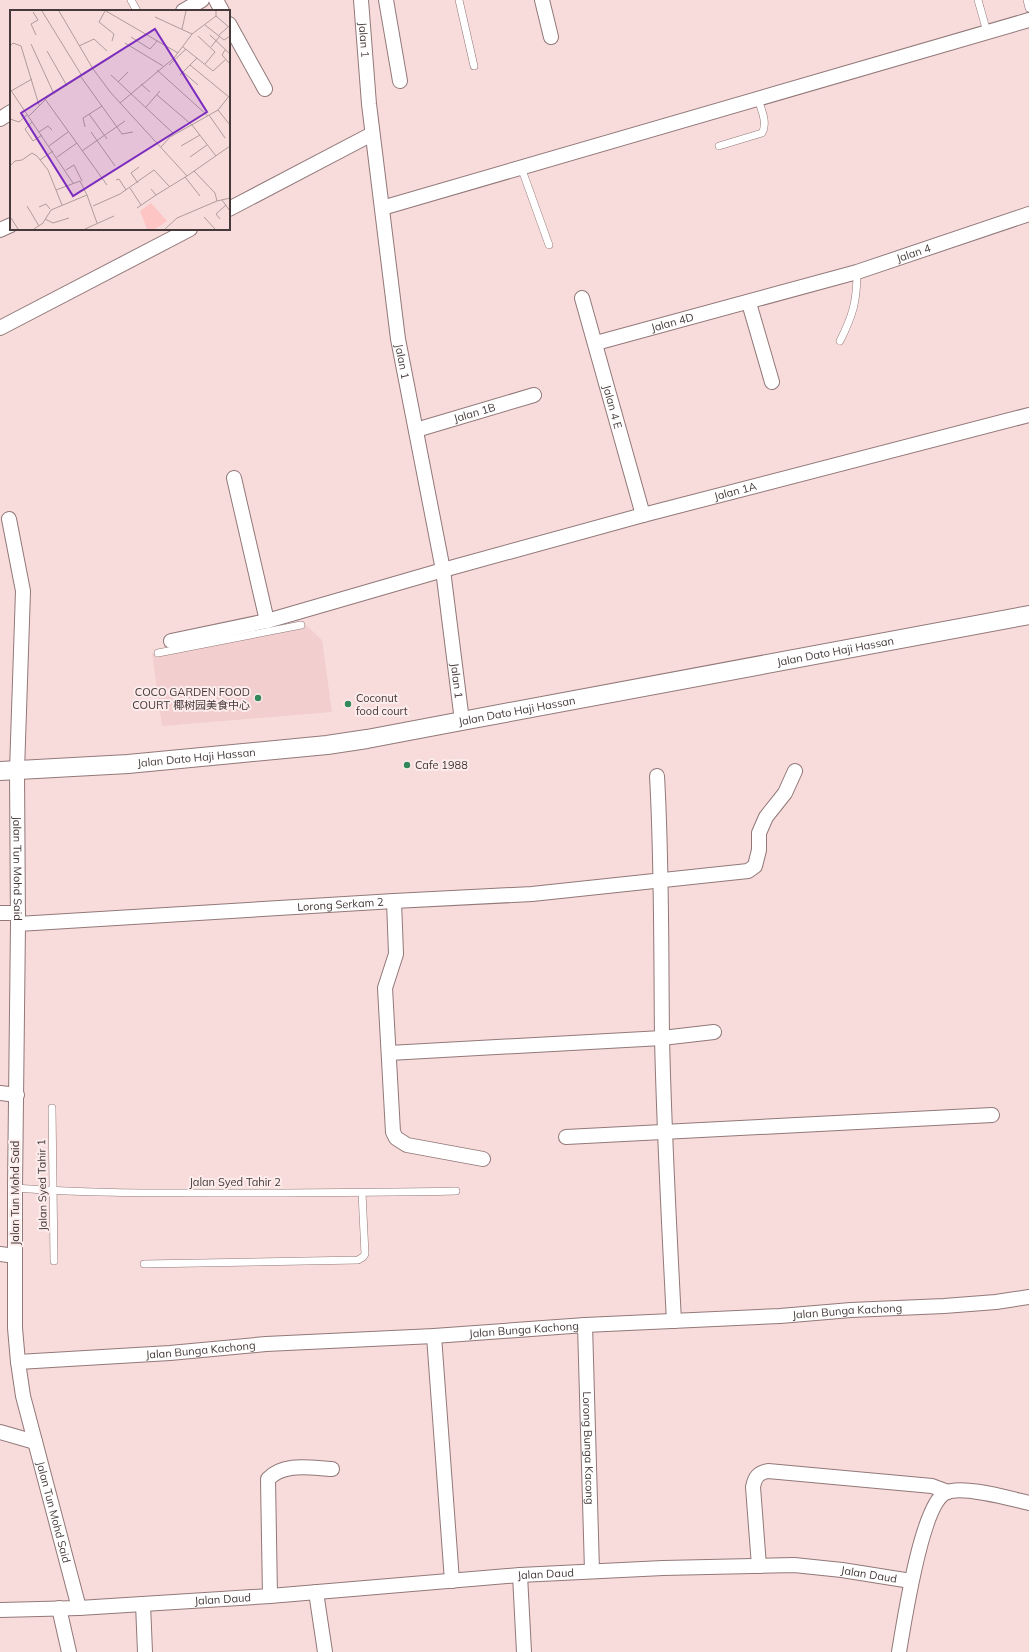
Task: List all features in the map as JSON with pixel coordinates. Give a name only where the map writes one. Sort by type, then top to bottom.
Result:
[{"type":"street","points":[[185,10],[202,0]]},
{"type":"street","points":[[216,0],[221,10]]},
{"type":"street","name":"Jalan 1","points":[[361,0],[372,134],[398,339],[443,570],[462,720]]},
{"type":"street","points":[[386,0],[400,81]]},
{"type":"street","points":[[542,0],[551,38]]},
{"type":"street","points":[[382,208],[1029,20]]},
{"type":"street","points":[[230,26],[265,89]]},
{"type":"street","points":[[0,119],[10,113]]},
{"type":"street","points":[[230,208],[372,134]]},
{"type":"street","name":"Jalan 4","points":[[797,290],[857,272],[1029,214]]},
{"type":"street","points":[[0,230],[10,225]]},
{"type":"street","points":[[0,328],[188,230]]},
{"type":"street","name":"Jalan 4D","points":[[596,343],[797,290]]},
{"type":"street","name":"Jalan 4 E","points":[[582,298],[596,343],[643,515]]},
{"type":"street","points":[[748,303],[772,382]]},
{"type":"street","name":"Jalan 1B","points":[[416,430],[534,395]]},
{"type":"street","name":"Jalan 1A","points":[[171,641],[208,638],[443,570],[643,515],[1029,415]]},
{"type":"street","points":[[234,478],[267,621]]},
{"type":"street","name":"Jalan Tun Mohd Said","points":[[9,519],[23,591],[8,771],[18,919],[15,1328],[23,1396],[79,1608]]},
{"type":"street","name":"Jalan Dato Haji Hassan","points":[[8,771],[128,764],[328,745],[412,732],[462,720],[1029,615]]},
{"type":"street","name":"Lorong Serkam 2","points":[[0,913],[18,919],[532,894],[748,871],[755,866],[759,850],[759,832],[766,817],[785,793],[795,771]]},
{"type":"street","points":[[657,776],[662,880],[662,1038],[668,1216],[674,1321]]},
{"type":"street","points":[[394,901],[396,954],[385,988],[393,1132],[396,1138],[407,1145],[483,1159]]},
{"type":"street","points":[[389,1053],[662,1038],[714,1032]]},
{"type":"street","points":[[0,1093],[17,1095]]},
{"type":"street","points":[[566,1137],[992,1115]]},
{"type":"street","points":[[0,1254],[15,1256]]},
{"type":"street","name":"Jalan Bunga Kachong","points":[[18,1362],[170,1353],[266,1344],[434,1336],[585,1325],[780,1316],[852,1310],[944,1306],[996,1302],[1029,1297]]},
{"type":"street","name":"Lorong Bunga Kacong","points":[[585,1325],[592,1571]]},
{"type":"street","points":[[434,1336],[452,1581]]},
{"type":"street","points":[[0,1432],[35,1442]]},
{"type":"street","points":[[270,1596],[268,1479],[274,1473],[288,1468],[332,1469]]},
{"type":"street","points":[[759,1566],[753,1487],[754,1479],[759,1473],[768,1471],[924,1485],[932,1486],[948,1492],[962,1489],[1029,1503]]},
{"type":"street","name":"Jalan Daud","points":[[0,1610],[79,1608],[270,1596],[520,1575],[592,1571],[794,1565],[911,1581],[936,1502],[948,1492]]},
{"type":"street","points":[[520,1575],[524,1652]]},
{"type":"street","points":[[899,1652],[911,1581]]},
{"type":"street","points":[[316,1592],[325,1652]]},
{"type":"street","points":[[143,1604],[145,1652]]},
{"type":"street","points":[[59,1608],[69,1652]]},
{"type":"lane","points":[[130,0],[136,10]]},
{"type":"lane","points":[[460,0],[474,66]]},
{"type":"lane","points":[[978,0],[987,32]]},
{"type":"lane","points":[[1028,0],[1029,8]]},
{"type":"lane","points":[[719,146],[762,133],[765,128],[758,99]]},
{"type":"lane","points":[[521,167],[549,245]]},
{"type":"lane","points":[[840,341],[851,320],[857,293],[857,272]]},
{"type":"lane","points":[[158,653],[208,638],[301,625]]},
{"type":"lane","name":"Jalan Syed Tahir 1","points":[[52,1108],[54,1262]]},
{"type":"lane","name":"Jalan Syed Tahir 2","points":[[15,1188],[53,1191],[362,1193],[456,1192]]},
{"type":"lane","points":[[144,1264],[358,1260],[363,1258],[365,1254],[362,1193]]},
{"type":"shaded area","points":[[303,622],[322,640],[332,712],[162,726],[152,653]]},
{"type":"place","name":"COCO GARDEN FOOD COURT 椰树园美食中心","points":[[258,698]]},
{"type":"place","name":"Coconut food court","points":[[348,704]]},
{"type":"place","name":"Cafe 1988","points":[[407,765]]}]
